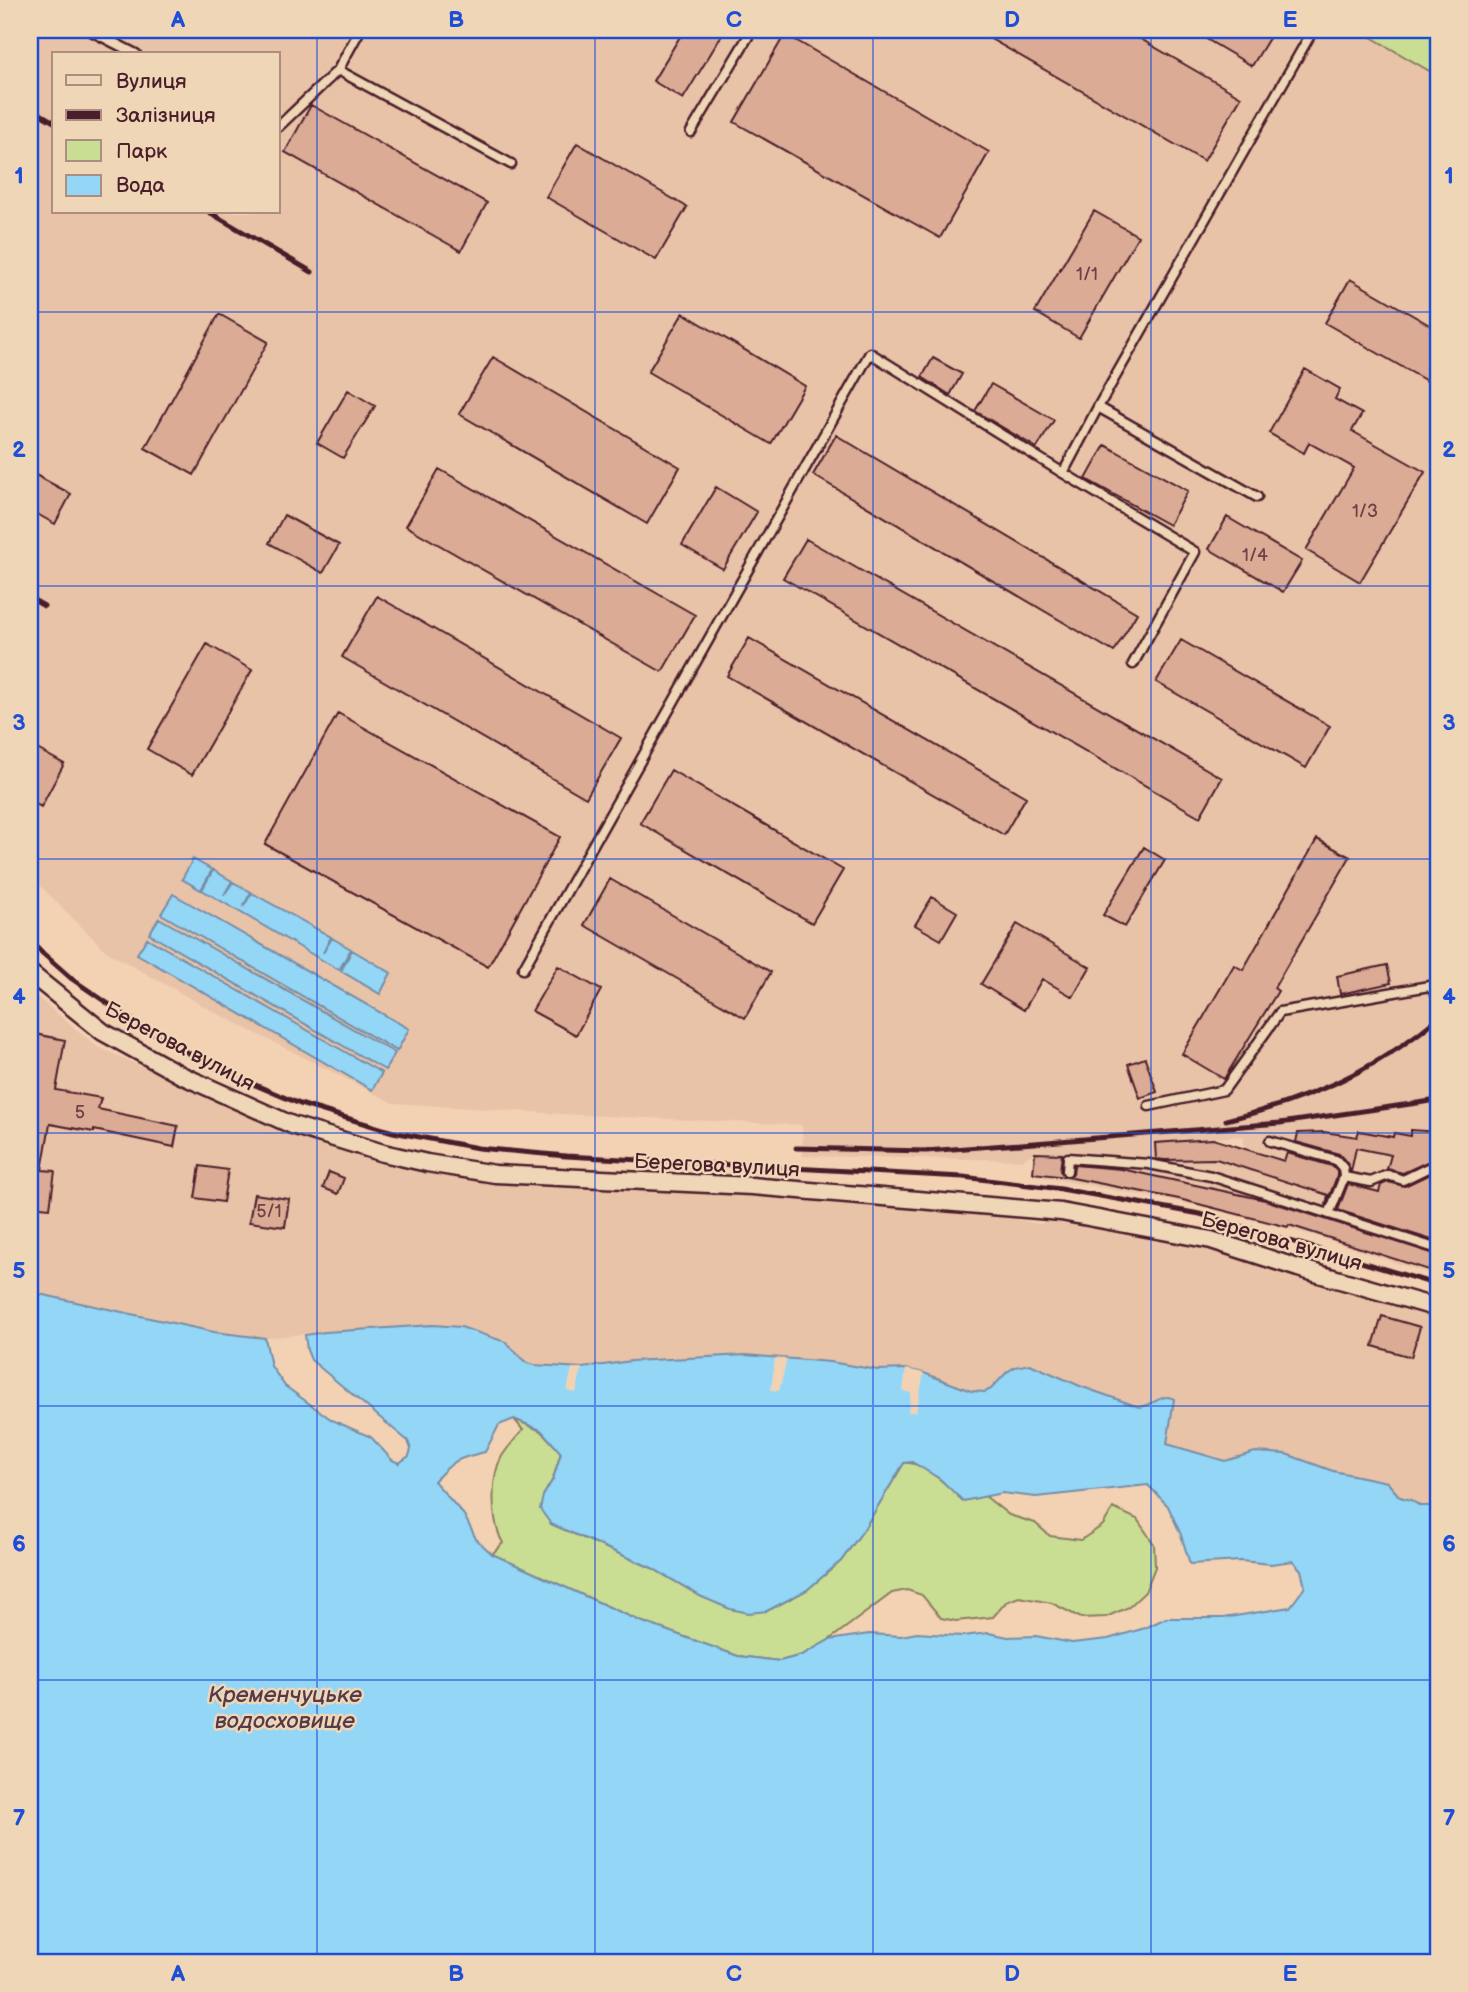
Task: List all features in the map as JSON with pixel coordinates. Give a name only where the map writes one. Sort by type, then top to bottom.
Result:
[{"type":"street","name":"Берегова вулиця","points":[[30,973],[103,1032],[181,1075],[292,1125],[383,1153],[495,1174],[752,1186],[1061,1212],[1211,1240],[1438,1308]]},
{"type":"lane","points":[[89,30],[132,52]]},
{"type":"lane","points":[[280,126],[338,70],[360,30]]},
{"type":"lane","points":[[691,132],[752,30]]},
{"type":"lane","points":[[1063,473],[1312,30]]},
{"type":"lane","points":[[338,70],[511,164]]},
{"type":"lane","points":[[523,969],[870,353],[1195,552],[1133,664]]},
{"type":"lane","points":[[1098,407],[1257,497]]},
{"type":"lane","points":[[1149,1106],[1224,1090],[1280,1012],[1429,986],[1438,996]]},
{"type":"lane","points":[[1270,1141],[1336,1160],[1343,1167],[1343,1177],[1329,1214]]},
{"type":"lane","points":[[1068,1171],[1068,1158],[1149,1164],[1211,1176],[1438,1249]]},
{"type":"lane","points":[[1343,1177],[1371,1182],[1388,1175],[1403,1180],[1438,1163]]},
{"type":"shaded area","points":[[30,30],[1371,30],[1438,68],[1438,1277],[1316,1236],[1194,1205],[1032,1175],[1035,1153],[1021,1160],[803,1156],[802,1125],[393,1103],[218,1014],[107,952],[30,876]],"holes":[[[1244,1136],[1243,1148],[1214,1138]]]},
{"type":"shaded area","points":[[30,991],[98,1047],[177,1082],[291,1129],[426,1165],[909,1200],[1041,1224],[1047,1219],[1220,1251],[1431,1316],[1438,1330],[1438,1500],[1430,1506],[1420,1506],[1400,1497],[1387,1482],[1333,1471],[1286,1454],[1255,1452],[1226,1461],[1166,1444],[1174,1406],[1162,1397],[1148,1407],[1139,1407],[1040,1368],[997,1383],[985,1392],[971,1391],[906,1369],[878,1370],[830,1362],[746,1355],[631,1361],[572,1368],[527,1363],[506,1342],[433,1325],[265,1338],[214,1332],[30,1292]]},
{"type":"green space","points":[[1359,30],[1438,30],[1438,76]]},
{"type":"green space","points":[[514,1419],[541,1431],[561,1452],[553,1479],[543,1496],[551,1524],[652,1568],[702,1597],[767,1611],[807,1590],[841,1561],[904,1463],[928,1470],[963,1501],[985,1496],[1009,1515],[1035,1523],[1050,1536],[1081,1540],[1103,1525],[1113,1508],[1137,1519],[1154,1544],[1155,1567],[1145,1592],[1129,1607],[1106,1617],[1081,1618],[1052,1603],[1019,1597],[1006,1602],[993,1617],[956,1621],[941,1618],[922,1595],[907,1590],[892,1593],[829,1640],[802,1655],[780,1661],[738,1656],[640,1621],[492,1554],[503,1543],[494,1512],[495,1476],[502,1456],[523,1430]]},
{"type":"water","points":[[193,859],[212,870],[201,890],[182,879]]},
{"type":"water","points":[[213,870],[232,881],[224,895],[233,882],[251,892],[243,907],[252,893],[331,937],[323,953],[332,938],[351,949],[339,970],[202,890]]},
{"type":"water","points":[[173,894],[409,1029],[397,1051],[161,914]]},
{"type":"water","points":[[159,918],[395,1053],[385,1070],[149,934]]},
{"type":"water","points":[[147,938],[382,1073],[372,1090],[137,954]]},
{"type":"water","points":[[352,950],[391,973],[380,994],[341,971]]},
{"type":"water","name":"Кременчуцьке водосховище","points":[[30,1292],[214,1332],[265,1338],[271,1366],[285,1386],[332,1420],[371,1437],[392,1460],[399,1463],[409,1456],[411,1449],[408,1441],[311,1360],[305,1335],[433,1325],[461,1327],[506,1342],[527,1363],[535,1365],[582,1368],[631,1361],[746,1355],[830,1362],[878,1370],[906,1369],[971,1391],[985,1392],[1015,1367],[1030,1364],[1080,1386],[1139,1407],[1166,1397],[1174,1399],[1167,1444],[1225,1461],[1255,1452],[1286,1454],[1333,1471],[1387,1482],[1400,1497],[1420,1506],[1430,1506],[1438,1500],[1438,1962],[30,1962]],"holes":[[[514,1419],[541,1430],[561,1453],[540,1509],[551,1524],[652,1568],[702,1597],[730,1609],[749,1613],[767,1611],[807,1590],[841,1561],[904,1463],[912,1462],[940,1479],[963,1501],[1002,1493],[1036,1497],[1148,1485],[1168,1506],[1190,1564],[1241,1561],[1271,1564],[1293,1561],[1301,1570],[1305,1587],[1290,1607],[1223,1618],[1166,1618],[1145,1628],[1108,1639],[1072,1643],[1036,1636],[1008,1637],[989,1633],[962,1636],[869,1634],[829,1640],[802,1655],[780,1661],[738,1656],[640,1621],[492,1554],[476,1539],[464,1515],[434,1481],[457,1461],[485,1452],[499,1425]]]},
{"type":"pier","points":[[775,1358],[787,1359],[779,1391],[771,1390]]},
{"type":"pier","points":[[572,1368],[582,1368],[576,1393],[567,1391]]},
{"type":"pier","points":[[906,1369],[924,1373],[916,1412],[908,1412],[911,1393],[903,1391]]},
{"type":"building","points":[[684,30],[725,30],[683,99],[653,81]]},
{"type":"building","points":[[975,30],[1125,30],[1241,97],[1204,161]]},
{"type":"building","points":[[1191,30],[1274,30],[1252,66]]},
{"type":"building","points":[[785,34],[989,152],[940,238],[734,122]]},
{"type":"building","points":[[311,105],[487,203],[461,251],[285,152]]},
{"type":"building","points":[[577,143],[687,207],[656,260],[546,197]]},
{"type":"building","points":[[1094,211],[1138,236],[1079,338],[1035,312]]},
{"type":"building","points":[[1350,279],[1438,330],[1438,374],[1432,384],[1325,323]]},
{"type":"building","points":[[683,313],[805,386],[771,444],[648,372]]},
{"type":"building","points":[[219,314],[268,342],[194,475],[145,448]]},
{"type":"building","points":[[493,357],[680,467],[647,524],[459,414]]},
{"type":"building","points":[[933,358],[962,374],[950,395],[922,377]]},
{"type":"building","points":[[1305,369],[1340,389],[1335,399],[1362,414],[1352,431],[1425,472],[1360,582],[1306,550],[1354,468],[1309,443],[1304,453],[1269,433]]},
{"type":"building","points":[[991,384],[1054,420],[1037,448],[975,411]]},
{"type":"building","points":[[348,390],[375,406],[343,458],[317,443]]},
{"type":"building","points":[[836,435],[1137,613],[1114,652],[813,475]]},
{"type":"building","points":[[1105,445],[1188,491],[1169,525],[1086,479]]},
{"type":"building","points":[[439,469],[695,615],[662,672],[406,526]]},
{"type":"building","points":[[30,472],[71,494],[55,524],[30,510]]},
{"type":"building","points":[[716,487],[757,512],[723,569],[682,545]]},
{"type":"building","points":[[284,515],[339,545],[323,573],[269,543]]},
{"type":"building","points":[[1227,517],[1302,561],[1283,592],[1209,549]]},
{"type":"building","points":[[806,539],[1222,778],[1200,817],[783,578]]},
{"type":"building","points":[[377,596],[621,738],[586,798],[342,657]]},
{"type":"building","points":[[749,638],[1026,797],[1004,835],[727,676]]},
{"type":"building","points":[[1181,640],[1330,726],[1306,768],[1156,682]]},
{"type":"building","points":[[207,644],[252,670],[192,775],[147,749]]},
{"type":"building","points":[[338,713],[560,837],[488,967],[265,844]]},
{"type":"building","points":[[30,745],[64,764],[41,807],[30,801]]},
{"type":"building","points":[[671,770],[843,870],[812,923],[640,823]]},
{"type":"building","points":[[1317,839],[1350,857],[1274,988],[1278,991],[1224,1079],[1182,1054],[1234,965],[1243,970]]},
{"type":"building","points":[[1144,847],[1165,860],[1125,927],[1103,915]]},
{"type":"building","points":[[610,879],[771,972],[745,1018],[584,925]]},
{"type":"building","points":[[932,897],[957,912],[941,940],[915,925]]},
{"type":"building","points":[[1017,924],[1090,967],[1073,997],[1042,979],[1024,1010],[981,984]]},
{"type":"building","points":[[1387,965],[1391,983],[1340,994],[1337,976]]},
{"type":"building","points":[[558,966],[601,990],[576,1035],[532,1011]]},
{"type":"building","points":[[30,1033],[65,1040],[56,1090],[101,1098],[98,1109],[178,1126],[174,1147],[94,1130],[50,1124],[42,1170],[55,1171],[50,1208],[30,1206]]},
{"type":"building","points":[[1145,1058],[1157,1092],[1140,1098],[1128,1064]]},
{"type":"building","points":[[1411,1130],[1438,1132],[1438,1157],[1403,1173],[1387,1169],[1391,1155],[1356,1148],[1351,1172],[1339,1154],[1296,1142],[1298,1133],[1324,1132],[1357,1137],[1359,1131],[1393,1137],[1394,1133],[1411,1136]]},
{"type":"building","points":[[1213,1139],[1284,1161],[1287,1153],[1332,1166],[1337,1171],[1337,1176],[1326,1205],[1328,1195],[1216,1159],[1156,1159],[1155,1143]]},
{"type":"building","points":[[1035,1153],[1062,1154],[1060,1171],[1066,1177],[1033,1173]]},
{"type":"building","points":[[1074,1165],[1121,1169],[1265,1200],[1438,1255],[1438,1273],[1289,1225],[1288,1227],[1179,1199],[1067,1177],[1073,1174]]},
{"type":"building","points":[[200,1166],[228,1170],[223,1202],[195,1198]]},
{"type":"building","points":[[1438,1170],[1438,1242],[1338,1210],[1348,1184],[1379,1192],[1381,1185],[1388,1182],[1405,1186]]},
{"type":"building","points":[[329,1172],[344,1178],[338,1194],[323,1188]]},
{"type":"building","points":[[254,1194],[289,1199],[285,1227],[249,1222]]},
{"type":"building","points":[[1382,1316],[1420,1327],[1411,1357],[1373,1346]]},
{"type":"railway","points":[[30,108],[52,121]]},
{"type":"railway","points":[[212,214],[312,272]]},
{"type":"railway","points":[[30,598],[44,606]]},
{"type":"railway","points":[[30,942],[72,979],[141,1026],[213,1067],[300,1104],[393,1132],[478,1148],[566,1156],[963,1177],[1061,1189],[1200,1214],[1438,1285]]},
{"type":"railway","points":[[1226,1120],[1283,1104],[1338,1082],[1390,1053],[1438,1018]]},
{"type":"railway","points":[[796,1148],[926,1151],[1047,1142],[1280,1123],[1438,1100]]}]
